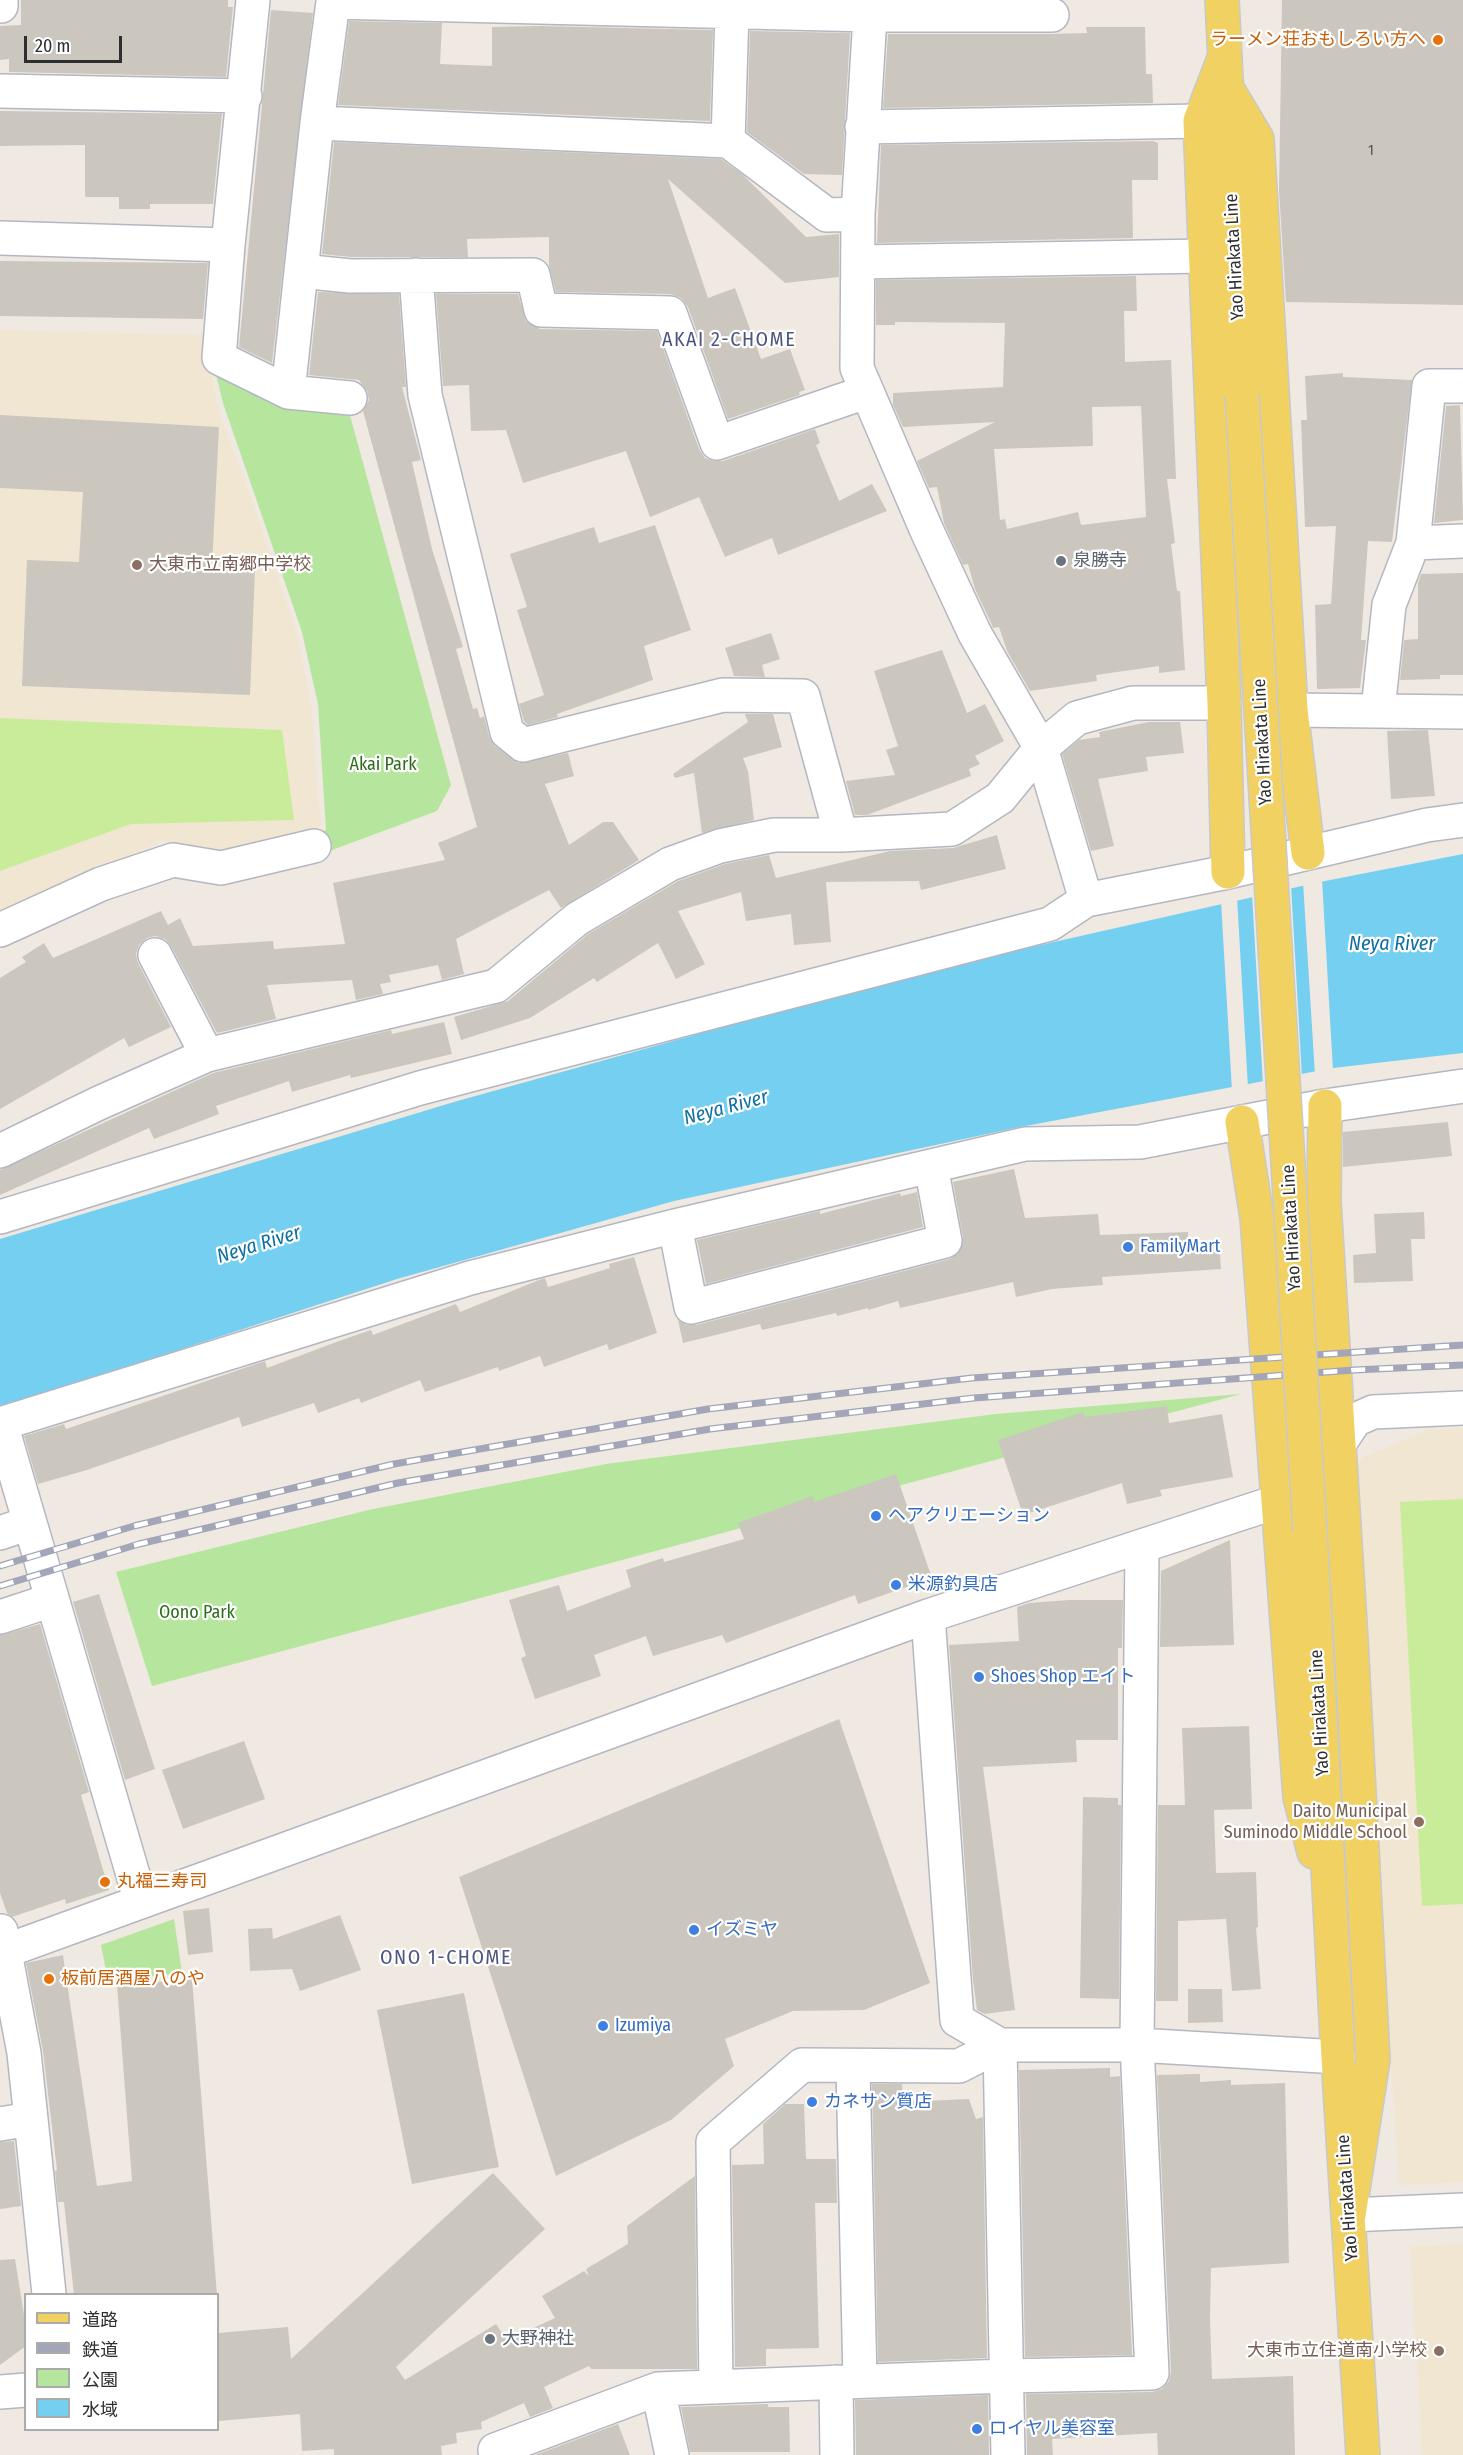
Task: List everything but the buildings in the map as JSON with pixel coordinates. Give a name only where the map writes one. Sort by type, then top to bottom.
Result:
[{"type":"main road","name":"Yao Hirakata Line","points":[[1222,0],[1242,394],[1363,2455]]},
{"type":"main road","points":[[1225,71],[1200,121],[1224,702],[1228,872]]},
{"type":"main road","points":[[1225,71],[1257,139],[1291,710],[1308,853]]},
{"type":"main road","points":[[1325,1107],[1324,1202],[1373,2060],[1349,2215]]},
{"type":"main road","points":[[1242,1122],[1257,1218],[1276,1502],[1300,1797],[1332,1923]]},
{"type":"street","points":[[253,0],[219,358],[288,392],[350,398]]},
{"type":"street","points":[[288,392],[317,123],[333,2],[732,12],[871,8],[1052,15]]},
{"type":"street","points":[[871,8],[858,214],[857,369],[975,634],[1041,747],[1086,900]]},
{"type":"street","points":[[728,141],[732,12]]},
{"type":"street","points":[[0,91],[245,96]]},
{"type":"street","points":[[862,127],[1200,121]]},
{"type":"street","points":[[317,123],[728,141],[827,215],[858,214]]},
{"type":"street","points":[[0,238],[228,245]]},
{"type":"street","points":[[858,262],[1204,256]]},
{"type":"street","points":[[301,271],[350,276],[532,275],[541,310],[670,313],[717,443],[866,392]]},
{"type":"street","points":[[416,275],[425,394],[507,732],[523,745],[723,695],[803,696],[841,835]]},
{"type":"street","points":[[1377,710],[1389,605],[1413,543],[1429,386],[1463,386]]},
{"type":"street","points":[[1413,543],[1463,542]]},
{"type":"street","points":[[0,1151],[99,1103],[207,1055],[496,986],[577,919],[670,864],[720,846],[774,835],[841,835],[952,829],[1000,798],[1041,747],[1077,718],[1132,703],[1224,702]]},
{"type":"street","points":[[1291,710],[1463,711]]},
{"type":"street","points":[[0,1217],[420,1088],[1050,924],[1086,900],[1228,872],[1427,825],[1463,820]]},
{"type":"street","points":[[0,930],[101,884],[173,860],[221,868],[314,846]]},
{"type":"street","points":[[155,955],[207,1055]]},
{"type":"street","points":[[141,1902],[52,1600],[14,1528],[1,1424],[470,1278],[675,1226],[1025,1144],[1140,1142],[1325,1107],[1463,1086]]},
{"type":"street","points":[[675,1226],[691,1307],[945,1242],[932,1166]]},
{"type":"street","points":[[1339,1444],[1355,1420],[1373,1412],[1463,1408]]},
{"type":"street","points":[[49,2293],[16,2121],[24,2053],[2,1944],[141,1902],[928,1616],[1142,1548],[1276,1502]]},
{"type":"street","points":[[496,2455],[495,2450],[658,2389],[848,2381],[1152,2373],[1137,2044],[1142,1548]]},
{"type":"street","points":[[0,1617],[52,1600]]},
{"type":"street","points":[[928,1616],[957,2020],[1000,2044]]},
{"type":"street","points":[[1000,2044],[1008,2455]]},
{"type":"street","points":[[716,2387],[713,2142],[802,2065],[959,2066],[1000,2044],[1137,2044],[1338,2057]]},
{"type":"street","points":[[837,2455],[848,2381],[853,2066]]},
{"type":"street","points":[[1349,2215],[1463,2210]]},
{"type":"street","points":[[658,2389],[672,2455]]},
{"type":"shaded area","name":"大東市立南郷中学校","points":[[0,330],[205,335],[218,408],[297,633],[311,703],[321,826],[216,855],[162,841],[0,915]]},
{"type":"shaded area","name":"Daito Municipal Suminodo Middle School","points":[[1463,1428],[1463,2182],[1399,2185],[1351,1463],[1429,1429]]},
{"type":"shaded area","name":"大東市立住道南小学校","points":[[1463,2243],[1463,2455],[1422,2455],[1410,2247]]},
{"type":"green space","name":"Akai Park","points":[[214,366],[348,408],[451,785],[437,811],[324,853],[318,833],[326,830],[318,704],[302,632],[223,403]]},
{"type":"green space","points":[[0,718],[282,730],[294,820],[131,824],[0,871]]},
{"type":"green space","name":"Oono Park","points":[[1241,1394],[152,1686],[116,1572],[373,1509],[606,1464],[996,1414]]},
{"type":"green space","points":[[1463,1499],[1463,1904],[1422,1906],[1400,1502]]},
{"type":"green space","points":[[174,1919],[182,1973],[108,1980],[101,1945]]},
{"type":"water","name":"Neya River","points":[[1463,854],[1463,1053],[1333,1068],[1015,1128],[674,1201],[397,1279],[0,1408],[0,1239],[454,1102],[917,973],[1315,883]]},
{"type":"pier","points":[[1322,879],[1333,1071],[1315,1075],[1303,882]]},
{"type":"pier","points":[[1291,885],[1302,1077],[1263,1085],[1252,894]]},
{"type":"pier","points":[[1237,897],[1248,1088],[1232,1091],[1221,901]]},
{"type":"railway","points":[[0,1566],[134,1526],[394,1464],[708,1409],[972,1378],[1463,1345]]},
{"type":"railway","points":[[0,1586],[139,1544],[398,1483],[710,1429],[974,1398],[1354,1370],[1463,1365]]},
{"type":"place","name":"ラーメン荘おもしろい方へ","points":[[1438,40]]},
{"type":"place","name":"泉勝寺","points":[[1061,561]]},
{"type":"place","name":"大東市立南郷中学校","points":[[137,565]]},
{"type":"place","name":"FamilyMart","points":[[1128,1247]]},
{"type":"place","name":"ヘアクリエーション","points":[[876,1516]]},
{"type":"place","name":"米源釣具店","points":[[896,1585]]},
{"type":"place","name":"Shoes Shop エイト","points":[[979,1677]]},
{"type":"place","name":"Daito Municipal Suminodo Middle School","points":[[1419,1822]]},
{"type":"place","name":"丸福三寿司","points":[[105,1882]]},
{"type":"place","name":"イズミヤ","points":[[694,1930]]},
{"type":"place","name":"板前居酒屋八のや","points":[[49,1979]]},
{"type":"place","name":"Izumiya","points":[[603,2026]]},
{"type":"place","name":"カネサン質店","points":[[812,2102]]},
{"type":"place","name":"大野神社","points":[[490,2339]]},
{"type":"place","name":"大東市立住道南小学校","points":[[1439,2351]]},
{"type":"place","name":"ロイヤル美容室","points":[[977,2429]]},
{"type":"district","name":"AKAI 2-CHOME","points":[[729,340]]},
{"type":"district","name":"ONO 1-CHOME","points":[[446,1958]]}]
